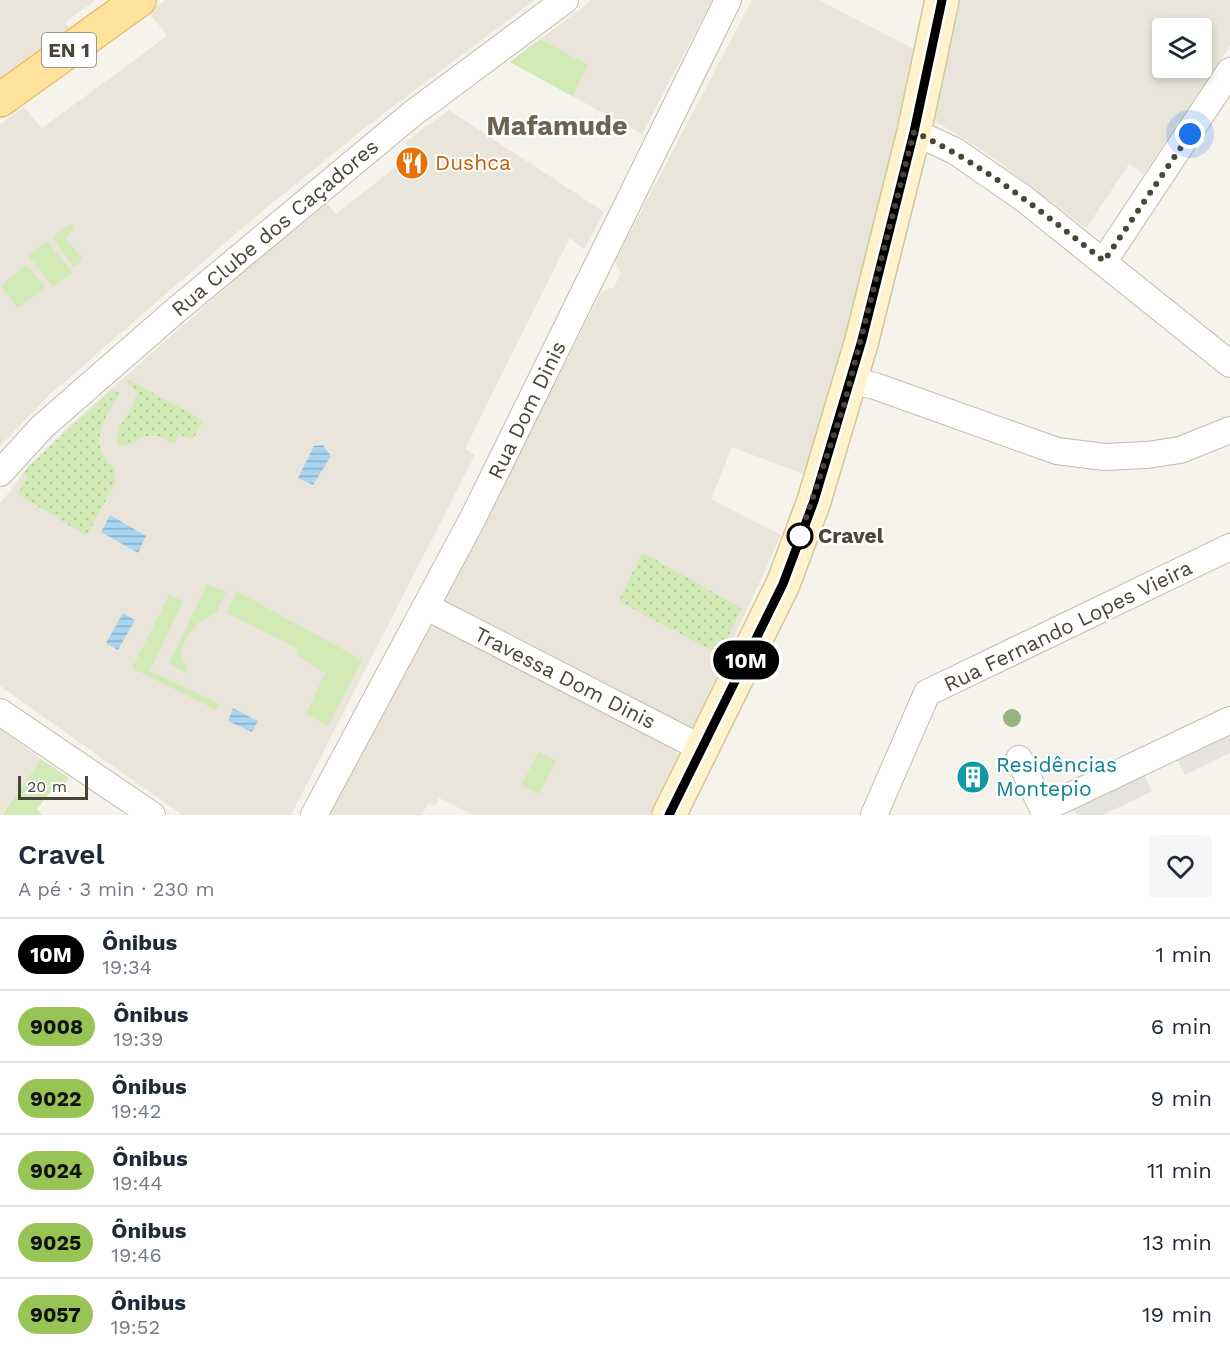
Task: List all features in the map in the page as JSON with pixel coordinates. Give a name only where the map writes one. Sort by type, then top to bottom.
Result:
[{"type":"main road","name":"EN 1","points":[[0,100],[139,0]]},
{"type":"main road","points":[[669,815],[783,584],[814,501],[850,380],[914,132],[942,0]]},
{"type":"street","name":"Rua Clube dos Caçadores","points":[[0,473],[42,427],[175,311],[412,114],[565,0]]},
{"type":"street","name":"Rua Dom Dinis","points":[[314,815],[473,518],[728,0]]},
{"type":"street","points":[[1104,261],[1230,71]]},
{"type":"street","points":[[914,132],[955,151],[1023,198],[1230,364]]},
{"type":"street","points":[[850,380],[875,386],[1057,452],[1105,457],[1147,455],[1180,450],[1230,430]]},
{"type":"street","name":"Rua Fernando Lopes Vieira","points":[[874,815],[927,693],[1230,548]]},
{"type":"street","name":"Travessa Dom Dinis","points":[[427,607],[703,749]]},
{"type":"street","points":[[0,712],[152,815]]},
{"type":"street","points":[[1019,759],[1043,809],[1230,720]]},
{"type":"shaded area","points":[[0,0],[96,0],[65,22],[69,28],[0,77]]},
{"type":"shaded area","points":[[165,0],[535,0],[371,123],[249,222],[48,396],[0,446],[0,124],[24,107],[42,128],[167,36],[149,12]]},
{"type":"shaded area","points":[[592,0],[712,0],[642,134],[510,62]]},
{"type":"shaded area","points":[[752,0],[819,0],[916,50],[836,379],[803,474],[732,447],[711,499],[781,535],[694,725],[688,730],[446,609],[443,601],[602,291],[614,287],[621,273],[615,261]]},
{"type":"shaded area","points":[[957,0],[1230,0],[1230,46],[1212,73],[1212,18],[1152,18],[1152,78],[1208,78],[1144,174],[1129,164],[1087,227],[988,154],[929,117]]},
{"type":"shaded area","points":[[449,110],[604,212],[584,249],[570,238],[563,251],[465,449],[475,455],[291,815],[182,815],[0,686],[0,504],[28,467],[70,425],[278,242],[327,203],[336,214],[412,154],[405,142]]},
{"type":"shaded area","points":[[442,628],[675,748],[679,759],[650,815],[473,815],[439,798],[435,806],[428,803],[422,815],[330,815],[426,629]]},
{"type":"shaded area","points":[[0,729],[41,759],[1,815],[0,815]]},
{"type":"shaded area","points":[[1230,734],[1230,753],[1185,775],[1177,759]]},
{"type":"shaded area","points":[[1144,775],[1152,791],[1103,815],[1077,815],[1074,809]]},
{"type":"green space","points":[[540,39],[588,65],[572,96],[510,62]]},
{"type":"green space","points":[[70,224],[74,229],[65,238],[83,259],[74,267],[52,237]]},
{"type":"green space","points":[[47,241],[72,272],[53,287],[28,255]]},
{"type":"green space","points":[[26,265],[45,287],[18,308],[1,286]]},
{"type":"green space","points":[[130,380],[204,421],[192,440],[179,434],[174,444],[152,436],[144,437],[128,445],[120,445],[118,434],[134,403],[137,392],[128,384]]},
{"type":"green space","points":[[110,391],[120,393],[103,423],[99,441],[101,450],[115,470],[115,483],[87,536],[18,494],[27,477],[23,473],[28,467]]},
{"type":"green space","points":[[642,552],[741,608],[720,655],[619,601]]},
{"type":"green space","points":[[207,584],[226,592],[217,612],[199,622],[185,639],[181,652],[188,674],[169,664]]},
{"type":"green space","points":[[237,591],[362,660],[328,726],[306,714],[325,673],[296,655],[298,649],[227,613]]},
{"type":"green space","points":[[169,595],[183,601],[150,671],[220,704],[216,710],[132,668]]},
{"type":"green space","points":[[539,752],[556,761],[539,794],[521,785]]},
{"type":"green space","points":[[41,759],[69,778],[58,792],[53,789],[37,809],[42,815],[2,815]]},
{"type":"water","points":[[323,445],[331,456],[313,485],[298,478],[314,446]]},
{"type":"water","points":[[110,515],[146,536],[138,553],[101,532]]},
{"type":"water","points":[[123,613],[135,620],[118,650],[106,643]]},
{"type":"water","points":[[233,708],[258,721],[252,732],[228,721]]},
{"type":"bus line","name":"10M","points":[[669,815],[783,584],[814,501],[862,340],[914,132],[942,0]]},
{"type":"place","name":"Dushca","points":[[412,163]]},
{"type":"place","name":"Cravel","points":[[800,536]]},
{"type":"place","name":"Residências Montepio","points":[[973,777]]},
{"type":"district","name":"Mafamude","points":[[557,126]]},
{"type":"route","points":[[800,536],[798,542],[814,501],[844,405],[914,132],[955,151],[1023,198],[1104,261],[1190,134]]}]
